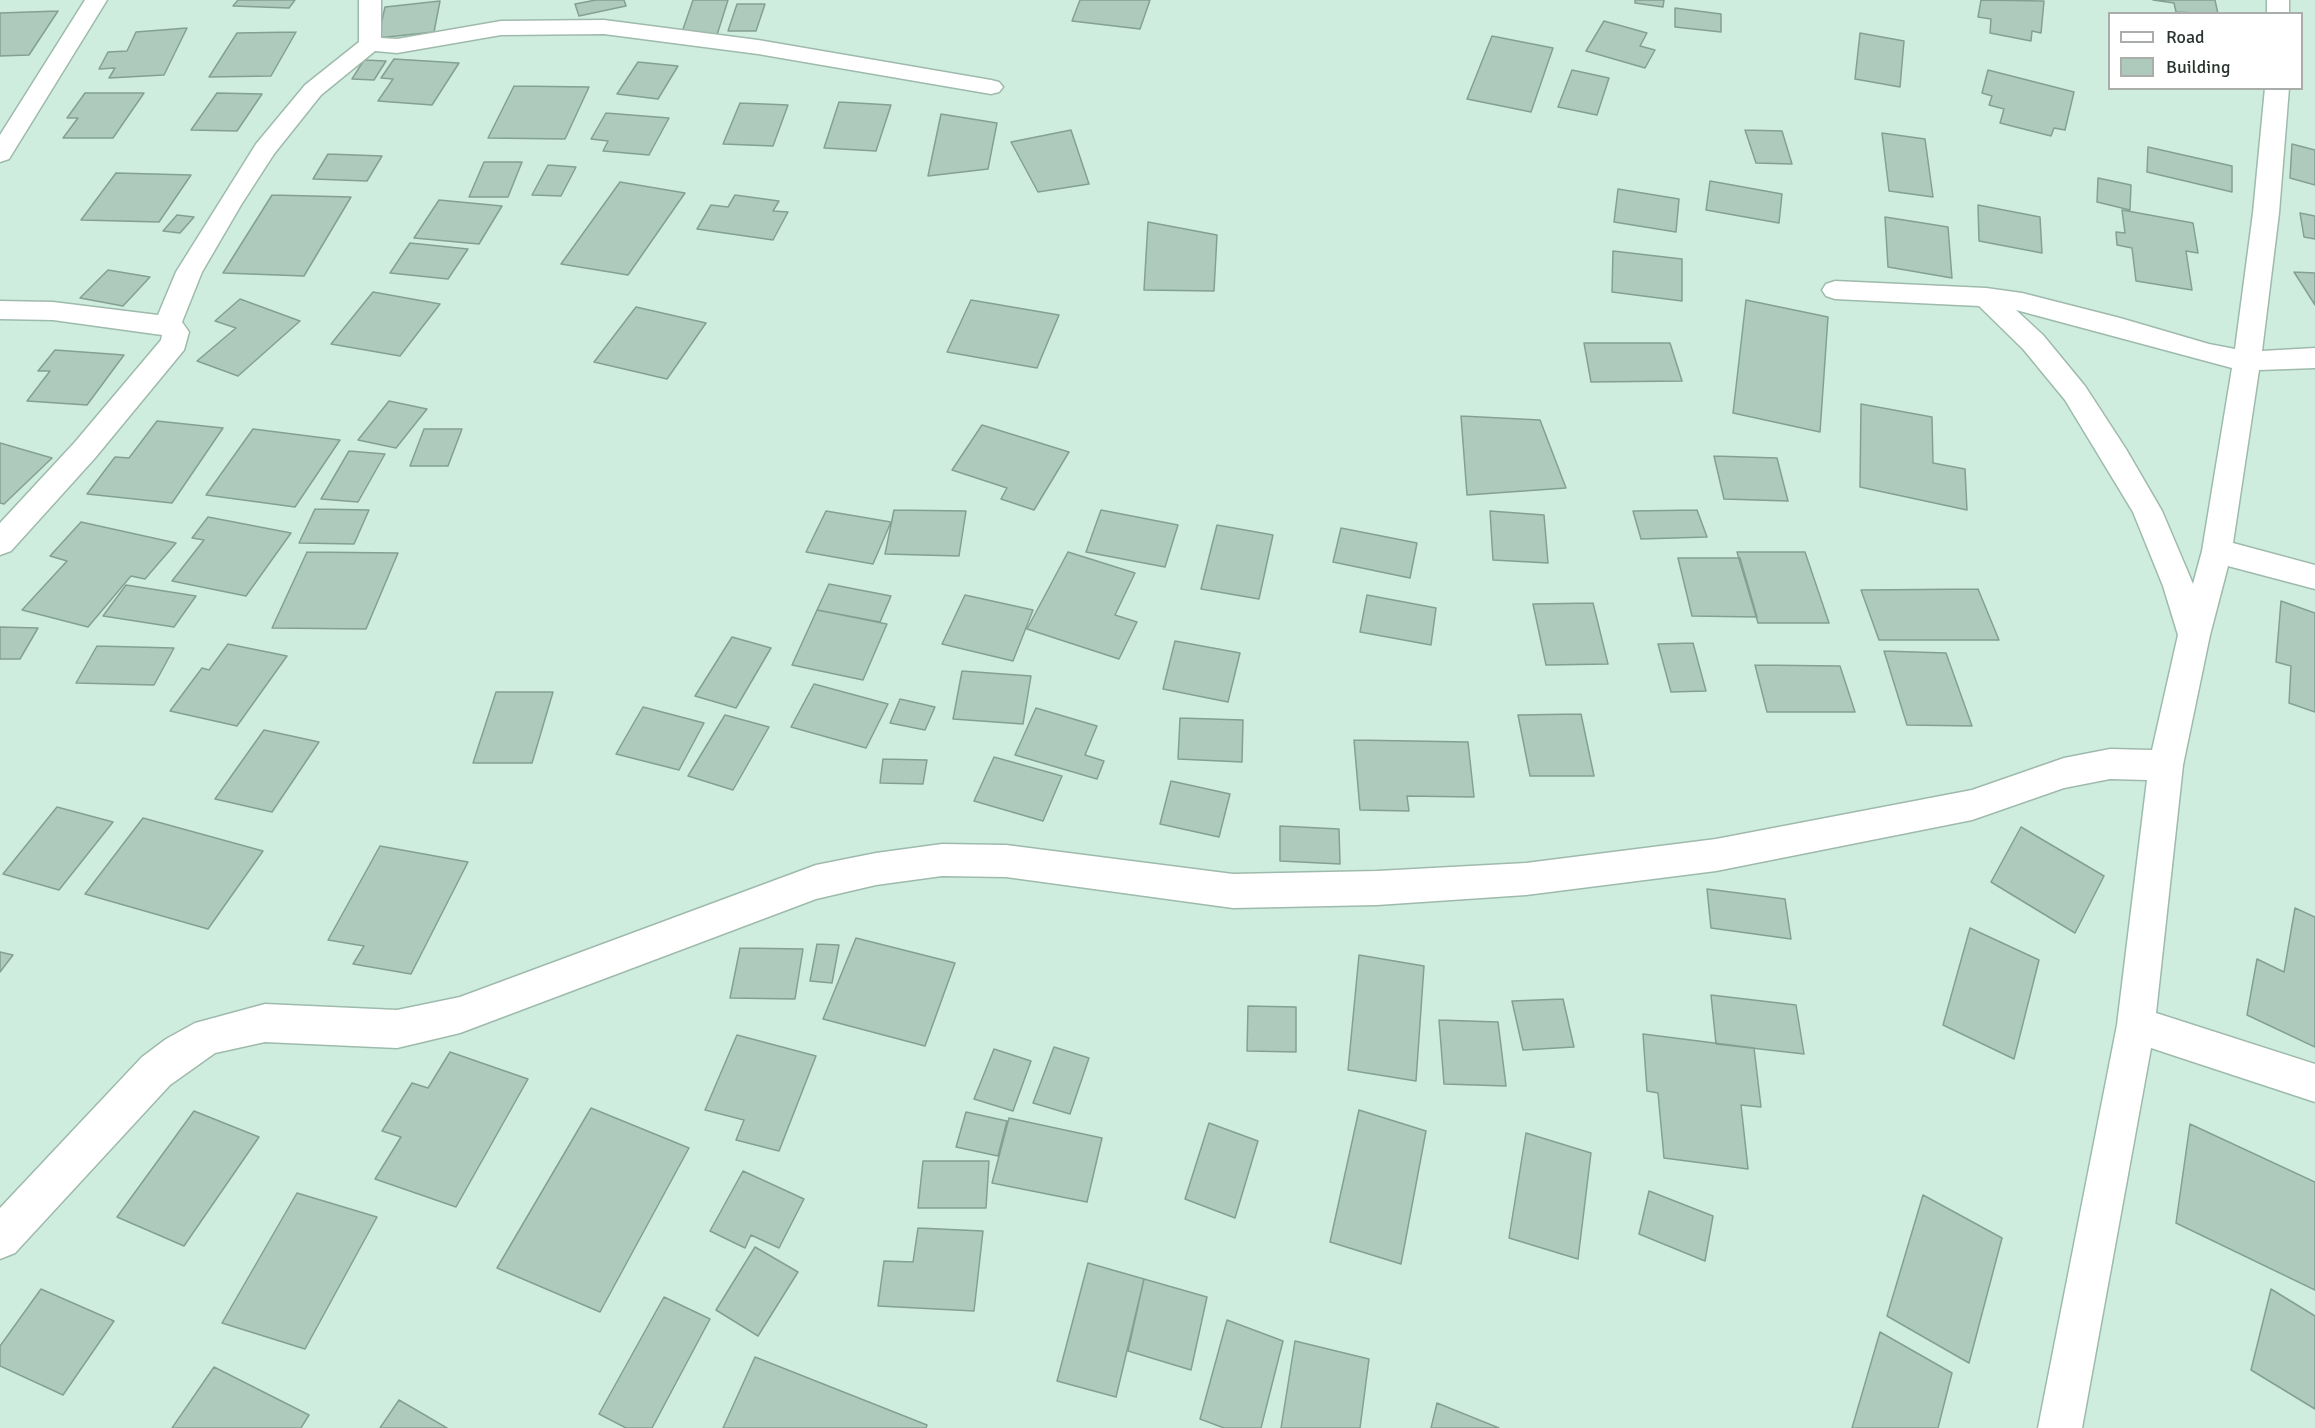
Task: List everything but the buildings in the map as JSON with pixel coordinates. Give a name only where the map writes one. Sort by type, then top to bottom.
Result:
[{"type":"street","points":[[0,154],[96,0]]},
{"type":"street","points":[[370,0],[370,44]]},
{"type":"street","points":[[167,325],[189,272],[229,204],[271,141],[313,90],[370,44],[397,46],[501,28],[604,27],[758,47],[991,87]]},
{"type":"street","points":[[2060,1428],[2136,1025],[2166,765],[2193,635],[2217,551],[2247,361],[2266,213],[2277,90]]},
{"type":"street","points":[[1835,290],[1986,297],[2056,309],[2208,354],[2247,361],[2315,358]]},
{"type":"street","points":[[1986,297],[2040,351],[2074,393],[2116,456],[2147,511],[2178,586],[2193,635]]},
{"type":"street","points":[[0,310],[53,311],[167,325],[176,332],[174,343],[85,450],[0,543]]},
{"type":"street","points":[[2217,551],[2315,577]]},
{"type":"street","points":[[0,1238],[156,1071],[180,1052],[208,1036],[266,1023],[397,1029],[460,1015],[816,882],[876,868],[942,861],[1006,861],[1120,878],[1233,891],[1377,888],[1526,879],[1716,855],[1910,819],[1972,805],[2064,773],[2110,764],[2166,765]]},
{"type":"street","points":[[2136,1025],[2315,1083]]}]
